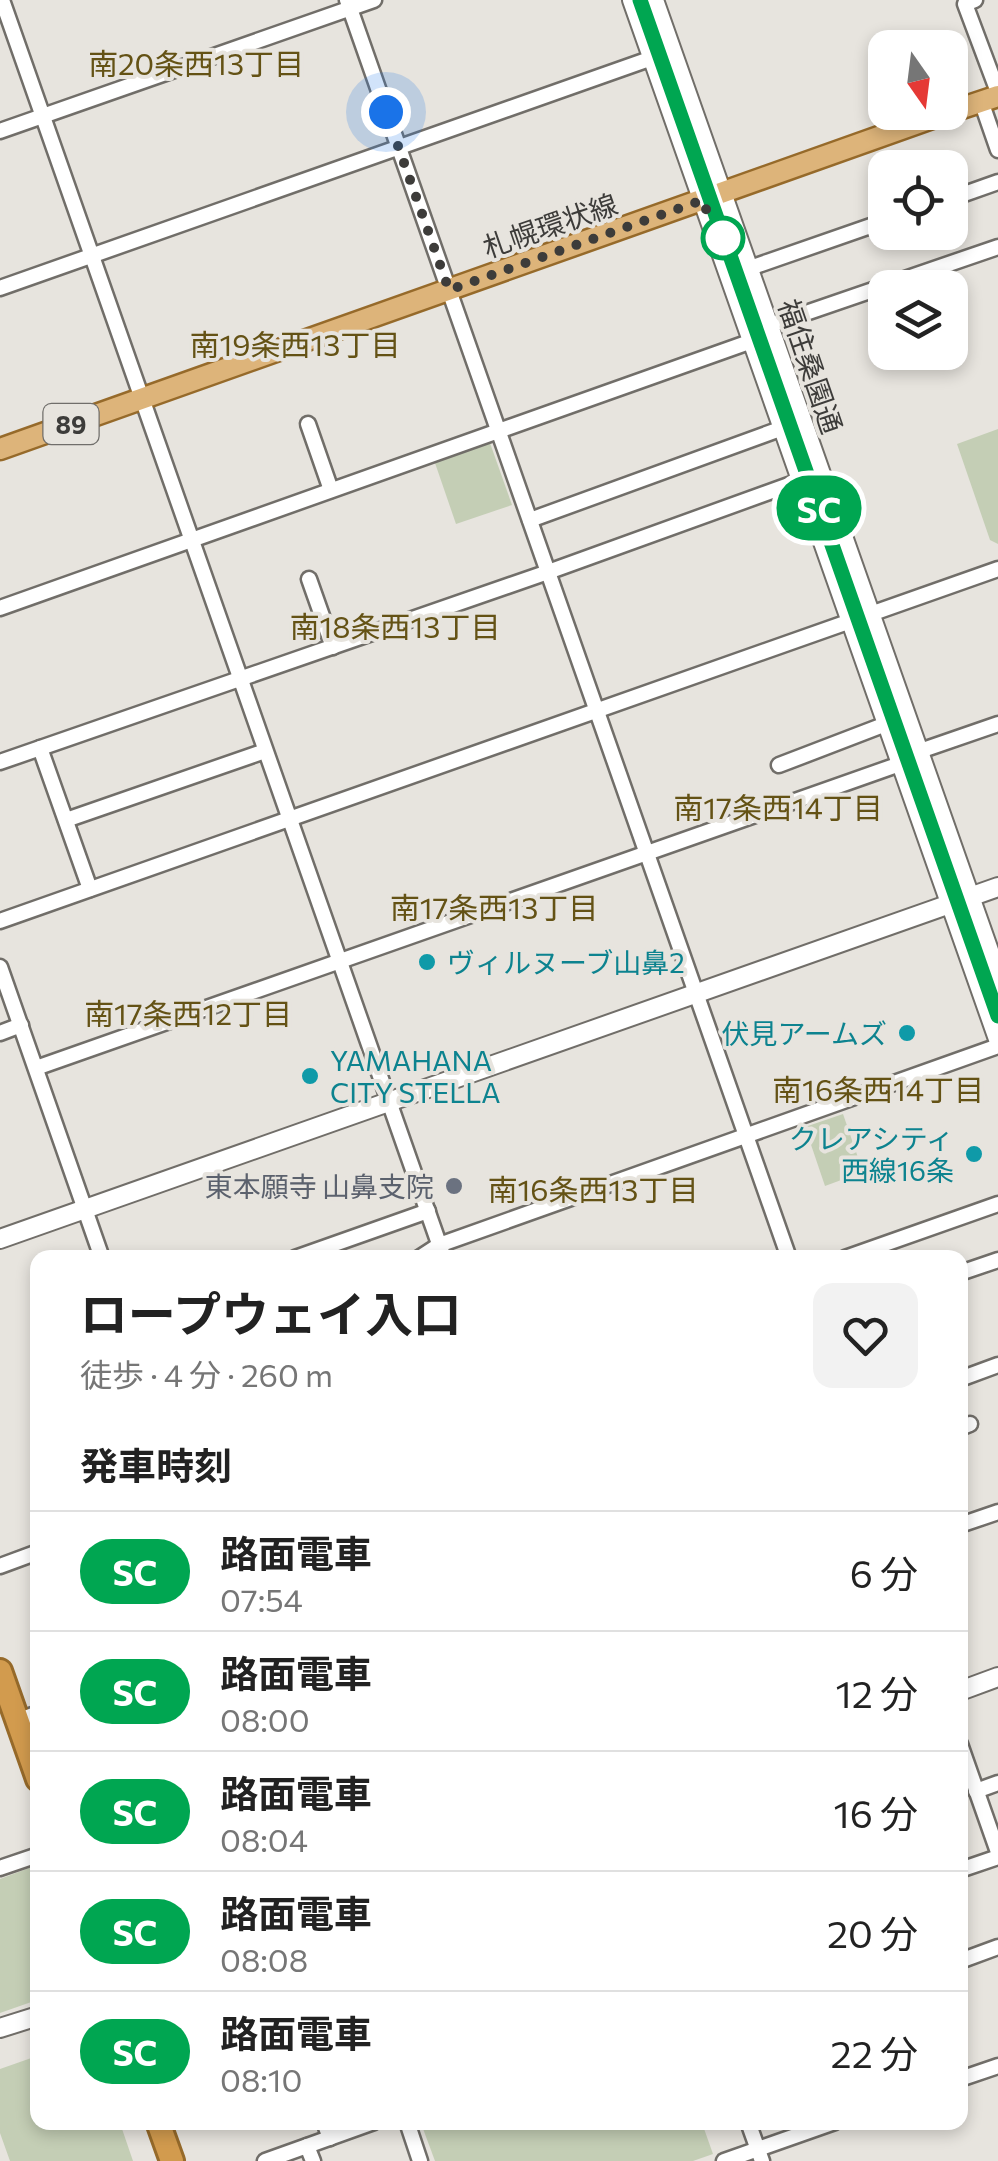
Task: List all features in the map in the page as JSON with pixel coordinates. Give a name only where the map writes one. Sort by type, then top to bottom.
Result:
[{"type":"highway","points":[[0,1671],[30,1755]]},
{"type":"highway","points":[[161,2130],[172,2161]]},
{"type":"main road","name":"札幌環状線","points":[[968,105],[992,96]]},
{"type":"main road","name":"札幌環状線","points":[[0,448],[900,130]]},
{"type":"street","points":[[2,0],[442,1250]]},
{"type":"street","points":[[0,132],[349,4],[374,0]]},
{"type":"street","name":"福住桑園通","points":[[632,0],[653,58],[748,269],[802,422],[810,478],[850,622],[998,1042]]},
{"type":"street","name":"福住桑園通","points":[[654,0],[672,51],[752,342],[783,429],[810,478],[869,615],[998,976]]},
{"type":"street","points":[[975,0],[965,4],[992,96],[998,150]]},
{"type":"street","points":[[349,4],[786,1250]]},
{"type":"street","points":[[0,288],[672,51]]},
{"type":"street","points":[[968,193],[998,182]]},
{"type":"street","points":[[748,269],[868,227]]},
{"type":"street","points":[[0,608],[752,342],[768,326],[998,247]]},
{"type":"street","points":[[530,520],[802,422]]},
{"type":"street","points":[[308,424],[332,490]]},
{"type":"street","points":[[0,762],[810,478]]},
{"type":"street","points":[[0,921],[998,569]]},
{"type":"street","points":[[309,579],[333,647]]},
{"type":"street","points":[[778,765],[886,724]]},
{"type":"street","points":[[918,752],[998,724]]},
{"type":"street","points":[[40,748],[90,890]]},
{"type":"street","points":[[66,820],[266,751]]},
{"type":"street","points":[[36,1068],[900,764]]},
{"type":"street","points":[[2,1234],[85,1209],[998,887]]},
{"type":"street","points":[[0,967],[99,1250]]},
{"type":"street","points":[[0,1033],[21,1026]]},
{"type":"street","points":[[445,1250],[998,1042]]},
{"type":"street","points":[[868,1250],[998,1204]]},
{"type":"street","points":[[318,1250],[428,1211]]},
{"type":"street","points":[[968,1270],[998,1260]]},
{"type":"street","points":[[968,1376],[998,1365]]},
{"type":"street","points":[[968,1523],[998,1512]]},
{"type":"street","points":[[0,1566],[30,1555]]},
{"type":"street","points":[[968,1688],[998,1678]]},
{"type":"street","points":[[968,1768],[998,1854],[968,1867]]},
{"type":"street","points":[[976,1791],[998,1784]]},
{"type":"street","points":[[0,1868],[30,1858]]},
{"type":"street","points":[[968,1958],[998,1948]]},
{"type":"street","points":[[0,2028],[30,2019]]},
{"type":"street","points":[[968,2077],[998,2066]]},
{"type":"street","points":[[327,2130],[330,2138]]},
{"type":"street","points":[[265,2161],[310,2154],[330,2138],[352,2130]]},
{"type":"street","points":[[410,2130],[420,2161]]},
{"type":"street","points":[[751,2130],[760,2155]]},
{"type":"street","points":[[724,2161],[760,2155],[817,2130]]},
{"type":"green space","points":[[998,429],[998,544],[990,540],[957,444]]},
{"type":"green space","points":[[490,443],[512,505],[456,524],[435,463]]},
{"type":"green space","points":[[843,1114],[863,1172],[825,1186],[805,1127]]},
{"type":"green space","points":[[30,1868],[30,2002],[0,2013],[0,1879]]},
{"type":"green space","points":[[30,2058],[30,2130],[122,2130],[133,2161],[10,2161],[0,2133],[0,2069]]},
{"type":"green space","points":[[423,2130],[704,2130],[713,2154],[693,2161],[435,2161]]},
{"type":"tram line","points":[[640,0],[998,1016]]},
{"type":"tram line","name":"SC","points":[[640,0],[998,1016]]},
{"type":"place","name":"ヴィルヌーブ山鼻2","points":[[427,962]]},
{"type":"place","name":"伏見アームズ","points":[[907,1033]]},
{"type":"place","name":"YAMAHANA CITY STELLA","points":[[310,1076]]},
{"type":"place","name":"クレアシティ 西線16条","points":[[974,1154]]},
{"type":"place","name":"東本願寺 山鼻支院","points":[[454,1186]]},
{"type":"district","name":"南20条西13丁目","points":[[196,62]]},
{"type":"district","name":"南19条西13丁目","points":[[295,343]]},
{"type":"district","name":"南18条西13丁目","points":[[395,625]]},
{"type":"district","name":"南17条西14丁目","points":[[778,806]]},
{"type":"district","name":"南17条西13丁目","points":[[494,906]]},
{"type":"district","name":"南17条西12丁目","points":[[188,1012]]},
{"type":"district","name":"南16条西14丁目","points":[[878,1088]]},
{"type":"district","name":"南16条西13丁目","points":[[593,1188]]},
{"type":"route","points":[[386,112],[449,290],[703,200],[720,251],[723,238]]}]
